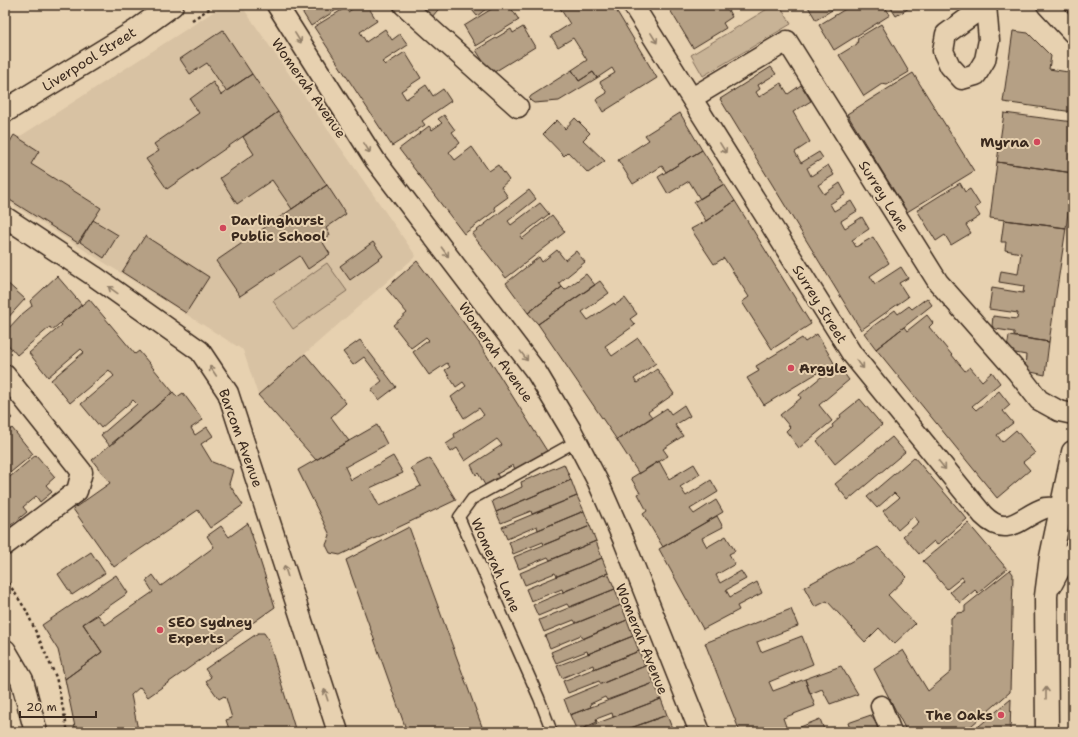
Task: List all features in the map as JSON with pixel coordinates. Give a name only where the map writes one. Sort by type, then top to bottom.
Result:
[{"type":"main road","name":"Liverpool Street","points":[[5,111],[136,31],[172,5]]},
{"type":"main road","points":[[1046,732],[1046,596],[1051,557],[1067,510],[1073,452]]},
{"type":"main road","points":[[1067,510],[1062,521],[1073,539]]},
{"type":"main road","points":[[1046,596],[1060,567],[1073,553]]},
{"type":"main road","points":[[5,651],[22,680],[36,732]]},
{"type":"street","name":"Womerah Avenue","points":[[277,5],[375,160],[537,373],[577,441],[598,482],[624,541],[700,732]]},
{"type":"street","points":[[404,5],[518,107]]},
{"type":"street","name":"Surrey Street","points":[[633,5],[852,354],[983,515],[993,523],[1006,526],[1018,523],[1046,508],[1067,510]]},
{"type":"street","points":[[1047,5],[1071,28]]},
{"type":"street","name":"Surrey Lane","points":[[692,98],[787,40],[938,282],[1018,373],[1039,400],[1059,411],[1073,414]]},
{"type":"street","name":"Barcom Avenue","points":[[5,217],[94,276],[200,352],[228,393],[338,732]]},
{"type":"street","points":[[5,376],[82,472],[77,491],[5,545]]},
{"type":"street","points":[[881,706],[891,732]]},
{"type":"lane","name":"Womerah Lane","points":[[552,732],[536,691],[459,517],[472,499],[577,441]]},
{"type":"path","points":[[5,578],[26,610],[56,677],[68,732]]},
{"type":"shaded area","name":"Darlinghurst Public School","points":[[224,5],[241,5],[416,256],[258,395],[243,350],[5,200],[5,146]]},
{"type":"shaded area","points":[[774,5],[780,5],[791,24],[703,76],[691,55]]},
{"type":"shaded area","points":[[327,263],[347,291],[293,329],[273,301]]},
{"type":"shaded area","points":[[1070,584],[1073,584],[1073,703],[1070,703]]},
{"type":"building","points":[[298,5],[344,5],[311,26]]},
{"type":"building","points":[[358,5],[367,5],[377,21],[360,32],[366,42],[385,29],[392,40],[400,34],[408,45],[382,62],[385,65],[405,52],[421,78],[401,91],[406,99],[426,85],[433,96],[443,89],[451,101],[422,121],[425,125],[392,146],[314,27],[345,8],[348,12]]},
{"type":"building","points":[[419,5],[442,5],[432,17]]},
{"type":"building","points":[[468,5],[491,5],[477,16]]},
{"type":"building","points":[[498,5],[509,5],[519,20],[476,46],[464,26]]},
{"type":"building","points":[[558,5],[613,5],[657,78],[603,112],[596,100],[607,93],[600,82],[615,73],[612,68],[597,78],[593,72],[579,81],[572,70],[587,60],[573,38],[558,47],[551,36],[570,24]]},
{"type":"building","points":[[667,5],[725,5],[732,17],[723,23],[726,28],[693,48]]},
{"type":"building","points":[[807,5],[840,5],[816,20]]},
{"type":"building","points":[[852,5],[884,5],[890,15],[834,50],[819,25]]},
{"type":"building","points":[[889,5],[914,5],[896,16]]},
{"type":"building","points":[[881,24],[909,72],[887,85],[882,84],[864,96],[839,55],[857,44],[858,38]]},
{"type":"building","points":[[523,27],[535,47],[491,74],[476,50],[511,29],[513,33]]},
{"type":"building","points":[[223,30],[252,74],[226,91],[207,63],[190,74],[180,59]]},
{"type":"building","points":[[1013,31],[1028,33],[1051,56],[1049,69],[1068,72],[1073,77],[1073,112],[1003,102]]},
{"type":"building","points":[[771,67],[776,74],[758,85],[760,89],[756,92],[759,97],[781,83],[788,94],[801,85],[811,101],[793,112],[810,142],[795,152],[801,163],[819,152],[823,158],[807,168],[811,176],[828,165],[834,175],[818,185],[824,194],[840,183],[846,194],[830,204],[834,211],[851,201],[857,211],[841,221],[845,228],[862,217],[869,229],[852,240],[856,247],[873,237],[889,263],[870,276],[875,284],[901,267],[908,278],[899,283],[908,297],[861,330],[720,99]]},
{"type":"building","points":[[572,70],[579,81],[593,72],[597,78],[559,101],[534,103],[529,99],[531,96]]},
{"type":"building","points":[[913,73],[974,171],[907,212],[847,114]]},
{"type":"building","points":[[252,74],[278,112],[167,189],[146,159],[159,151],[154,144],[199,113],[190,99],[213,82],[221,95]]},
{"type":"building","points":[[278,112],[327,185],[292,209],[272,180],[237,204],[220,178],[254,154],[243,137]]},
{"type":"building","points":[[680,113],[702,150],[666,172],[662,166],[633,184],[618,160],[649,140],[645,135]]},
{"type":"building","name":"Myrna","points":[[1004,113],[1073,122],[1073,173],[997,162]]},
{"type":"building","points":[[444,115],[455,130],[452,132],[460,143],[449,152],[455,160],[472,147],[489,171],[498,165],[509,180],[501,187],[508,197],[494,207],[496,210],[464,234],[399,149],[429,126],[432,130],[442,123],[438,119]]},
{"type":"building","points":[[575,118],[590,133],[583,140],[605,161],[588,173],[568,152],[564,156],[543,134],[557,120],[565,129]]},
{"type":"building","points":[[14,135],[39,151],[31,164],[101,208],[78,243],[5,197],[5,150]]},
{"type":"building","points":[[702,150],[724,184],[700,199],[689,181],[668,194],[658,177]]},
{"type":"building","points":[[997,162],[1073,173],[1066,228],[990,218]]},
{"type":"building","points":[[960,183],[965,192],[970,189],[980,205],[975,208],[980,216],[966,225],[971,233],[951,245],[945,235],[936,241],[917,210]]},
{"type":"building","points":[[724,184],[735,201],[706,221],[694,202]]},
{"type":"building","points":[[327,185],[346,214],[326,228],[330,235],[322,241],[330,254],[308,269],[300,256],[240,296],[216,261]]},
{"type":"building","points":[[529,190],[536,199],[508,221],[511,225],[540,203],[549,214],[520,236],[522,239],[552,215],[565,232],[506,278],[472,234]]},
{"type":"building","points":[[735,201],[811,324],[772,349],[742,302],[749,297],[724,258],[714,264],[691,229],[706,221]]},
{"type":"building","points":[[93,220],[118,235],[104,258],[80,242]]},
{"type":"building","points":[[1004,220],[1066,228],[1049,342],[1014,336],[1014,332],[996,329],[992,326],[993,316],[1017,319],[1018,313],[989,309],[992,288],[1023,293],[1024,286],[999,282],[1001,271],[1018,274],[1021,253],[1005,250],[1006,242],[1001,242]]},
{"type":"building","points":[[145,236],[209,277],[186,313],[122,272]]},
{"type":"building","points":[[373,242],[383,256],[350,280],[340,266]]},
{"type":"building","points":[[557,250],[565,260],[576,251],[585,262],[559,283],[562,287],[528,313],[506,283],[539,257],[542,262]]},
{"type":"building","points":[[417,261],[479,343],[547,451],[515,469],[513,465],[497,474],[499,478],[485,485],[478,473],[476,475],[471,465],[502,445],[497,439],[465,461],[457,448],[451,452],[446,444],[455,438],[454,434],[484,415],[479,408],[464,418],[451,397],[466,386],[463,382],[456,387],[445,370],[450,367],[447,363],[429,375],[413,352],[429,340],[426,337],[411,348],[393,325],[407,313],[386,288]]},
{"type":"building","points":[[586,274],[595,285],[538,324],[528,313],[562,287],[565,290]]},
{"type":"building","points":[[57,276],[82,305],[52,330],[50,327],[17,355],[5,341],[5,336],[9,333],[7,330],[32,306],[30,301]]},
{"type":"building","points":[[5,281],[25,299],[5,321]]},
{"type":"building","points":[[600,281],[609,293],[582,312],[588,320],[614,303],[615,305],[625,298],[637,314],[630,319],[635,325],[605,346],[612,356],[638,338],[656,363],[634,379],[637,383],[657,369],[674,394],[648,412],[652,417],[617,440],[538,324]]},
{"type":"building","points":[[927,298],[932,305],[876,349],[864,333],[895,310],[898,314],[909,306],[912,309]]},
{"type":"building","points":[[89,299],[135,354],[139,351],[173,392],[110,446],[101,435],[137,404],[133,400],[101,428],[81,404],[114,376],[109,370],[70,403],[51,380],[84,352],[81,349],[48,377],[29,353],[62,325],[60,323]]},
{"type":"building","points":[[927,315],[933,323],[929,327],[965,371],[970,367],[982,381],[992,372],[1000,383],[972,406],[976,410],[999,391],[1010,405],[1003,411],[1013,423],[997,435],[1002,442],[1016,430],[1035,453],[1023,462],[1030,470],[997,498],[876,349],[904,327],[907,331]]},
{"type":"building","name":"Argyle","points":[[817,334],[834,363],[764,405],[747,378],[759,371],[756,366],[802,338],[805,342]]},
{"type":"building","points":[[1009,336],[1049,342],[1045,375],[1031,372],[1025,367],[1026,355],[1010,352],[1007,348]]},
{"type":"building","points":[[360,340],[396,387],[379,400],[371,390],[382,381],[364,357],[353,365],[343,352]]},
{"type":"building","points":[[305,354],[346,403],[331,417],[349,441],[316,460],[258,395]]},
{"type":"building","points":[[837,364],[849,380],[819,405],[832,421],[799,448],[786,431],[790,427],[780,415],[801,398],[799,395]]},
{"type":"building","points":[[173,392],[177,397],[183,393],[203,420],[191,428],[195,435],[207,427],[213,436],[201,444],[212,462],[233,470],[229,484],[243,505],[210,528],[198,510],[114,567],[73,509],[110,483],[92,460]]},
{"type":"building","points":[[860,399],[882,425],[835,464],[817,441],[833,427],[832,425],[841,417],[840,415]]},
{"type":"building","points":[[684,405],[690,416],[675,425],[683,436],[663,449],[668,456],[639,474],[617,440],[667,408],[671,414]]},
{"type":"building","points":[[5,410],[12,418],[5,424]]},
{"type":"building","points":[[377,425],[387,444],[345,467],[351,480],[393,456],[403,473],[370,488],[379,506],[421,486],[411,468],[430,458],[456,500],[340,555],[330,553],[326,545],[330,535],[298,470]]},
{"type":"building","points":[[12,428],[33,454],[5,477],[5,434]]},
{"type":"building","points":[[892,437],[905,452],[848,500],[835,484]]},
{"type":"building","points":[[36,455],[55,477],[46,485],[52,492],[40,502],[36,496],[23,507],[27,512],[5,530],[5,481]]},
{"type":"building","points":[[914,457],[967,519],[937,545],[934,541],[919,554],[903,536],[919,522],[914,516],[898,530],[883,511],[899,498],[894,493],[877,508],[867,497]]},
{"type":"building","points":[[659,461],[669,479],[694,464],[700,474],[680,487],[686,496],[711,480],[718,492],[690,509],[694,514],[716,500],[723,512],[663,547],[643,514],[647,511],[638,494],[640,493],[631,478]]},
{"type":"building","points":[[564,464],[571,480],[496,512],[492,501],[522,487],[521,482]]},
{"type":"building","points":[[571,480],[577,496],[532,514],[531,511],[501,523],[496,512]]},
{"type":"building","points":[[577,496],[584,511],[538,530],[537,526],[507,539],[502,527]]},
{"type":"building","points":[[584,511],[590,526],[544,545],[543,542],[513,554],[509,542]]},
{"type":"building","points":[[717,516],[723,527],[702,538],[707,547],[726,536],[735,551],[729,554],[735,564],[716,575],[720,583],[741,571],[746,579],[726,590],[730,597],[757,582],[762,593],[737,606],[739,610],[703,629],[659,549]]},
{"type":"building","points":[[248,523],[275,607],[148,697],[140,687],[131,695],[138,730],[129,732],[76,732],[65,679],[102,652],[83,624],[98,615],[105,625],[153,592],[146,581],[153,575],[161,586],[214,547],[207,536],[221,526],[229,537]]},
{"type":"building","points":[[968,523],[1007,569],[978,593],[975,590],[960,603],[950,592],[964,580],[962,577],[947,589],[923,561]]},
{"type":"building","points":[[590,526],[596,541],[550,560],[548,557],[519,569],[514,557]]},
{"type":"building","points":[[409,527],[484,732],[407,732],[346,560]]},
{"type":"building","points":[[596,541],[602,558],[557,576],[555,573],[525,585],[520,573]]},
{"type":"building","points":[[878,547],[907,577],[888,595],[915,624],[894,644],[879,628],[865,642],[827,601],[815,607],[804,587]]},
{"type":"building","points":[[91,552],[105,573],[72,595],[58,574]]},
{"type":"building","points":[[602,558],[608,573],[563,592],[562,589],[531,601],[526,589]]},
{"type":"building","points":[[1010,570],[1013,574],[1010,692],[964,732],[907,732],[874,669],[903,650],[928,691],[951,672],[951,618],[958,613],[965,612],[965,606]]},
{"type":"building","points":[[608,573],[615,589],[569,607],[567,604],[538,616],[533,605]]},
{"type":"building","points":[[116,575],[128,593],[83,624],[102,652],[65,679],[58,650],[42,625]]},
{"type":"building","points":[[615,589],[621,605],[576,623],[574,620],[544,632],[539,620]]},
{"type":"building","points":[[621,605],[627,620],[583,639],[581,635],[550,648],[545,636]]},
{"type":"building","points":[[791,609],[798,626],[757,642],[761,652],[802,636],[813,664],[769,682],[773,691],[805,679],[815,706],[783,718],[788,732],[740,732],[705,643]]},
{"type":"building","points":[[627,620],[633,636],[588,654],[587,651],[556,663],[551,652]]},
{"type":"building","points":[[258,633],[264,633],[268,639],[296,732],[230,732],[226,720],[232,718],[226,698],[224,696],[219,699],[206,681],[211,677],[205,669]]},
{"type":"building","points":[[633,636],[639,651],[594,669],[593,665],[562,678],[557,666]]},
{"type":"building","points":[[639,651],[645,666],[601,684],[599,681],[568,693],[563,681]]},
{"type":"building","points":[[647,665],[654,683],[607,700],[605,697],[590,704],[591,707],[570,715],[564,699]]},
{"type":"building","points":[[841,666],[858,694],[830,704],[822,689],[810,694],[805,679]]},
{"type":"building","points":[[654,683],[661,699],[613,717],[612,713],[596,719],[597,722],[577,731],[570,715]]},
{"type":"building","points":[[661,699],[667,715],[620,732],[618,728],[609,732],[577,731]]},
{"type":"building","name":"The Oaks","points":[[1011,699],[1010,732],[972,732]]},
{"type":"building","points":[[667,715],[673,731],[619,732]]},
{"type":"building","points":[[871,715],[881,732],[851,732],[848,723]]},
{"type":"building","points":[[820,719],[825,732],[788,732]]},
{"type":"building","points":[[147,728],[147,732],[129,732]]},
{"type":"place","name":"Myrna","points":[[1037,142]]},
{"type":"place","name":"Darlinghurst Public School","points":[[223,228]]},
{"type":"place","name":"Argyle","points":[[791,368]]},
{"type":"place","name":"SEO Sydney Experts","points":[[160,630]]},
{"type":"place","name":"The Oaks","points":[[1001,715]]}]
